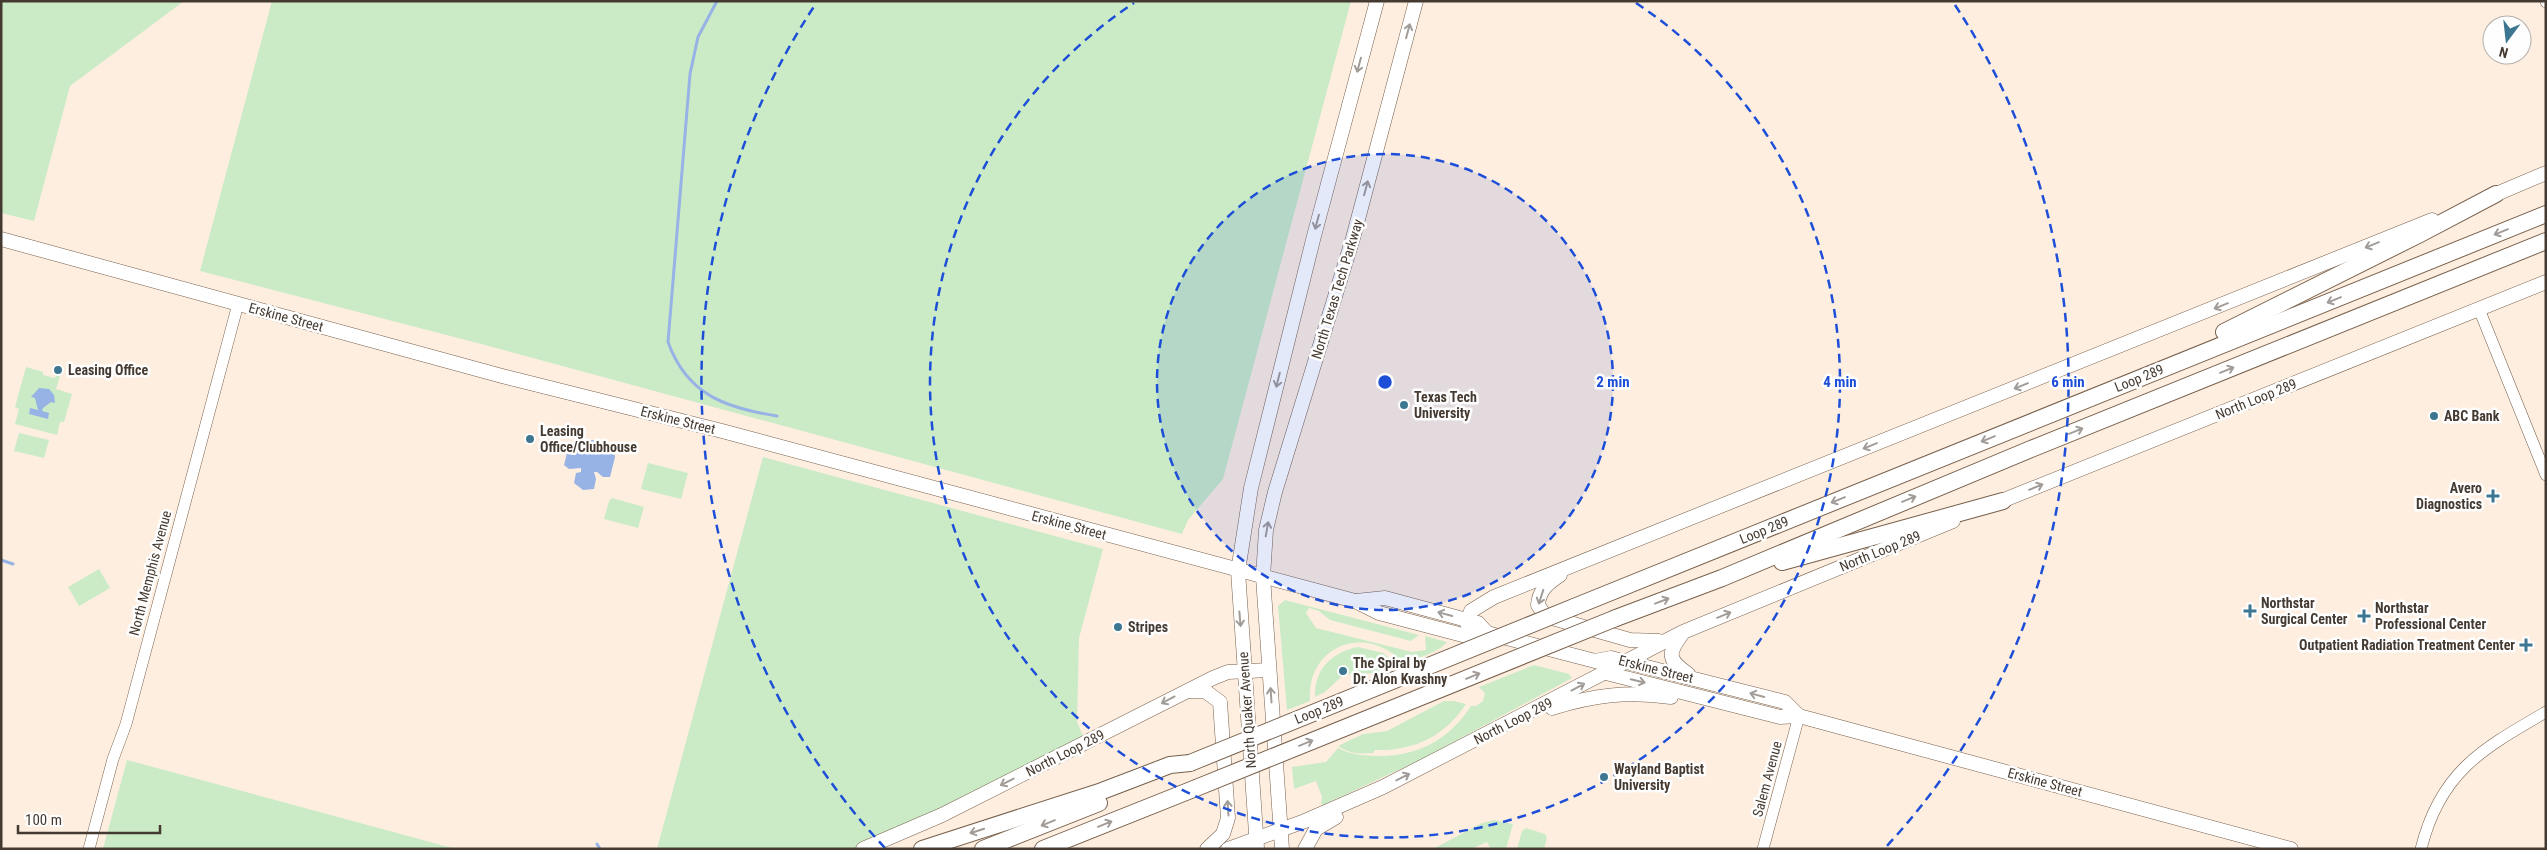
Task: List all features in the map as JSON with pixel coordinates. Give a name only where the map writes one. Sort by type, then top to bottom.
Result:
[{"type":"highway","points":[[2062,409],[2085,389],[2243,324],[2496,194]]},
{"type":"highway","name":"Loop 289","points":[[983,849],[1168,774],[1190,763],[2546,214]]},
{"type":"highway","name":"Loop 289","points":[[1043,849],[1616,618],[1722,578],[2031,448],[2546,241]]},
{"type":"highway","points":[[1722,578],[2003,501]]},
{"type":"highway","points":[[922,849],[1102,791],[1170,765],[1190,763]]},
{"type":"main road","points":[[1238,570],[1251,488],[1314,236],[1377,1]]},
{"type":"main road","name":"North Texas Tech Parkway","points":[[1263,577],[1266,530],[1275,492],[1353,238],[1416,1]]},
{"type":"main road","points":[[1467,620],[1474,609],[1494,597],[2546,173]]},
{"type":"main road","name":"Erskine Street","points":[[1,238],[502,376],[722,431],[1355,601],[1379,613],[1595,661],[1612,658],[1785,702],[1799,716]]},
{"type":"main road","name":"North Loop 289","points":[[1228,849],[1256,844],[1280,830],[1383,787],[1684,632],[2546,282]]},
{"type":"main road","points":[[1575,564],[1544,588],[1538,605],[1545,616],[1630,640],[1664,641]]},
{"type":"main road","name":"North Quaker Avenue","points":[[1238,570],[1256,844]]},
{"type":"main road","name":"North Quaker Avenue","points":[[1263,577],[1282,849]]},
{"type":"main road","name":"Erskine Street","points":[[1355,601],[1385,598],[1478,623],[1481,636]]},
{"type":"main road","points":[[1684,632],[1672,648],[1672,657],[1676,665],[1692,678]]},
{"type":"main road","name":"Erskine Street","points":[[1595,661],[1606,672],[1780,717],[1799,716],[2291,849]]},
{"type":"main road","name":"North Loop 289","points":[[862,849],[942,815],[1228,672],[1269,670]]},
{"type":"main road","points":[[1189,691],[1204,690],[1220,702],[1228,818],[1222,834],[1207,849]]},
{"type":"main road","points":[[1523,716],[1586,698],[1623,693],[1730,704]]},
{"type":"main road","points":[[1304,849],[1310,836],[1322,824],[1364,805],[1383,787]]},
{"type":"street","name":"North Memphis Avenue","points":[[89,849],[113,759],[126,724],[238,304]]},
{"type":"street","points":[[2479,309],[2546,475]]},
{"type":"street","points":[[2421,849],[2438,802],[2460,770],[2490,746],[2546,712]]},
{"type":"street","name":"Salem Avenue","points":[[1763,849],[1799,716]]},
{"type":"green space","points":[[1,1],[184,1],[70,86],[34,221],[1,213]]},
{"type":"green space","points":[[272,1],[1351,1],[1223,479],[1188,520],[1182,534],[485,345],[200,271]]},
{"type":"green space","points":[[26,367],[43,372],[43,375],[55,378],[56,375],[60,376],[56,389],[72,394],[64,422],[60,422],[57,435],[15,424],[19,409],[15,407]]},
{"type":"green space","points":[[19,433],[49,440],[44,458],[14,451]]},
{"type":"green space","points":[[763,457],[1103,549],[1079,638],[1077,722],[1083,736],[893,832],[853,849],[657,849]]},
{"type":"green space","points":[[648,463],[688,473],[681,499],[641,489]]},
{"type":"green space","points":[[612,498],[644,507],[638,528],[604,519],[609,501]]},
{"type":"green space","points":[[99,569],[110,588],[79,606],[68,587]]},
{"type":"green space","points":[[1285,600],[1419,635],[1411,641],[1330,620],[1319,611],[1309,608],[1306,613],[1316,628],[1412,652],[1426,650],[1425,636],[1447,642],[1426,655],[1401,661],[1386,650],[1371,644],[1355,643],[1340,646],[1327,655],[1317,667],[1311,682],[1310,701],[1287,710],[1278,606]]},
{"type":"green space","points":[[1358,647],[1383,653],[1396,663],[1378,673],[1349,674],[1340,678],[1325,692],[1315,697],[1315,687],[1321,670],[1326,663],[1340,653]]},
{"type":"green space","points":[[1534,665],[1569,674],[1572,678],[1420,760],[1325,804],[1321,805],[1322,797],[1316,781],[1294,789],[1292,767],[1326,762],[1338,748],[1356,754],[1391,756],[1418,750],[1431,744],[1453,728],[1471,706],[1476,706],[1483,701],[1485,693],[1479,687]]},
{"type":"green space","points":[[1444,701],[1466,704],[1448,725],[1427,740],[1403,748],[1375,750],[1373,753],[1355,753],[1338,746],[1363,734],[1387,731]]},
{"type":"green space","points":[[127,760],[131,761],[456,849],[103,849]]},
{"type":"green space","points":[[1494,820],[1513,824],[1506,849],[1491,849],[1487,842],[1471,849],[1433,849],[1482,823]]},
{"type":"green space","points":[[1526,828],[1545,834],[1547,838],[1544,849],[1517,849],[1522,831]]},
{"type":"water","points":[[39,388],[49,389],[54,395],[55,403],[51,402],[42,411],[49,413],[48,419],[29,414],[30,408],[38,410],[35,398],[31,397]]},
{"type":"water","points":[[592,440],[600,442],[601,447],[608,448],[609,453],[615,455],[615,457],[610,477],[603,477],[594,472],[596,479],[594,489],[583,490],[574,483],[576,473],[581,472],[581,468],[569,469],[564,465],[569,445],[576,444],[584,450],[590,447],[589,442]]},
{"type":"waterway","points":[[717,1],[698,37],[690,74],[668,342],[676,360],[697,387],[711,396],[741,409],[777,416]]},
{"type":"waterway","points":[[1,560],[13,564]]},
{"type":"waterway","points":[[597,844],[600,849]]},
{"type":"place","name":"Leasing Office","points":[[58,370]]},
{"type":"place","name":"Texas Tech University","points":[[1404,405]]},
{"type":"place","name":"ABC Bank","points":[[2434,416]]},
{"type":"place","name":"Leasing Office/Clubhouse","points":[[530,439]]},
{"type":"place","name":"Avero Diagnostics","points":[[2493,496]]},
{"type":"place","name":"Northstar Surgical Center","points":[[2250,611]]},
{"type":"place","name":"Northstar Professional Center","points":[[2364,616]]},
{"type":"place","name":"Stripes","points":[[1118,627]]},
{"type":"place","name":"Outpatient Radiation Treatment Center","points":[[2526,645]]},
{"type":"place","name":"The Spiral by Dr. Alon Kvashny","points":[[1343,671]]},
{"type":"place","name":"Wayland Baptist University","points":[[1604,777]]}]
